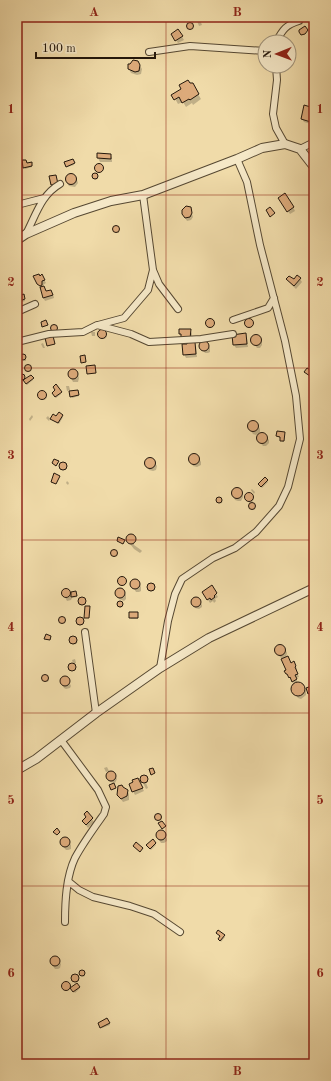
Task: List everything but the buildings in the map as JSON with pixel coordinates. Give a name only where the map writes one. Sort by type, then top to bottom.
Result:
[{"type":"street","points":[[280,34],[289,24],[299,21]]},
{"type":"street","points":[[149,52],[190,46],[257,50]]},
{"type":"street","points":[[277,74],[273,114],[276,128],[286,144]]},
{"type":"street","points":[[300,149],[314,142]]},
{"type":"street","points":[[17,240],[26,234],[74,213],[111,201],[143,195],[262,148],[286,144],[300,149],[314,167]]},
{"type":"street","points":[[160,668],[168,621],[177,587],[182,579],[213,558],[235,548],[256,532],[279,506],[288,487],[300,438],[296,396],[285,341],[260,245],[247,182],[237,159]]},
{"type":"street","points":[[26,234],[44,198],[52,189],[60,184]]},
{"type":"street","points":[[143,195],[153,270],[159,284],[178,309]]},
{"type":"street","points":[[17,205],[44,198]]},
{"type":"street","points":[[17,342],[49,334],[83,332],[97,325],[124,318],[148,290],[153,270]]},
{"type":"street","points":[[233,320],[268,308],[274,298]]},
{"type":"street","points":[[17,312],[35,304]]},
{"type":"street","points":[[97,325],[131,334],[149,342],[233,334]]},
{"type":"street","points":[[17,770],[36,759],[96,713],[160,668],[209,638],[314,588]]},
{"type":"street","points":[[86,632],[96,713]]},
{"type":"street","points":[[61,740],[98,790],[106,807],[104,814],[75,858],[68,881],[65,900],[65,922]]},
{"type":"street","points":[[68,881],[79,890],[93,897],[130,906],[154,914],[180,932]]}]
